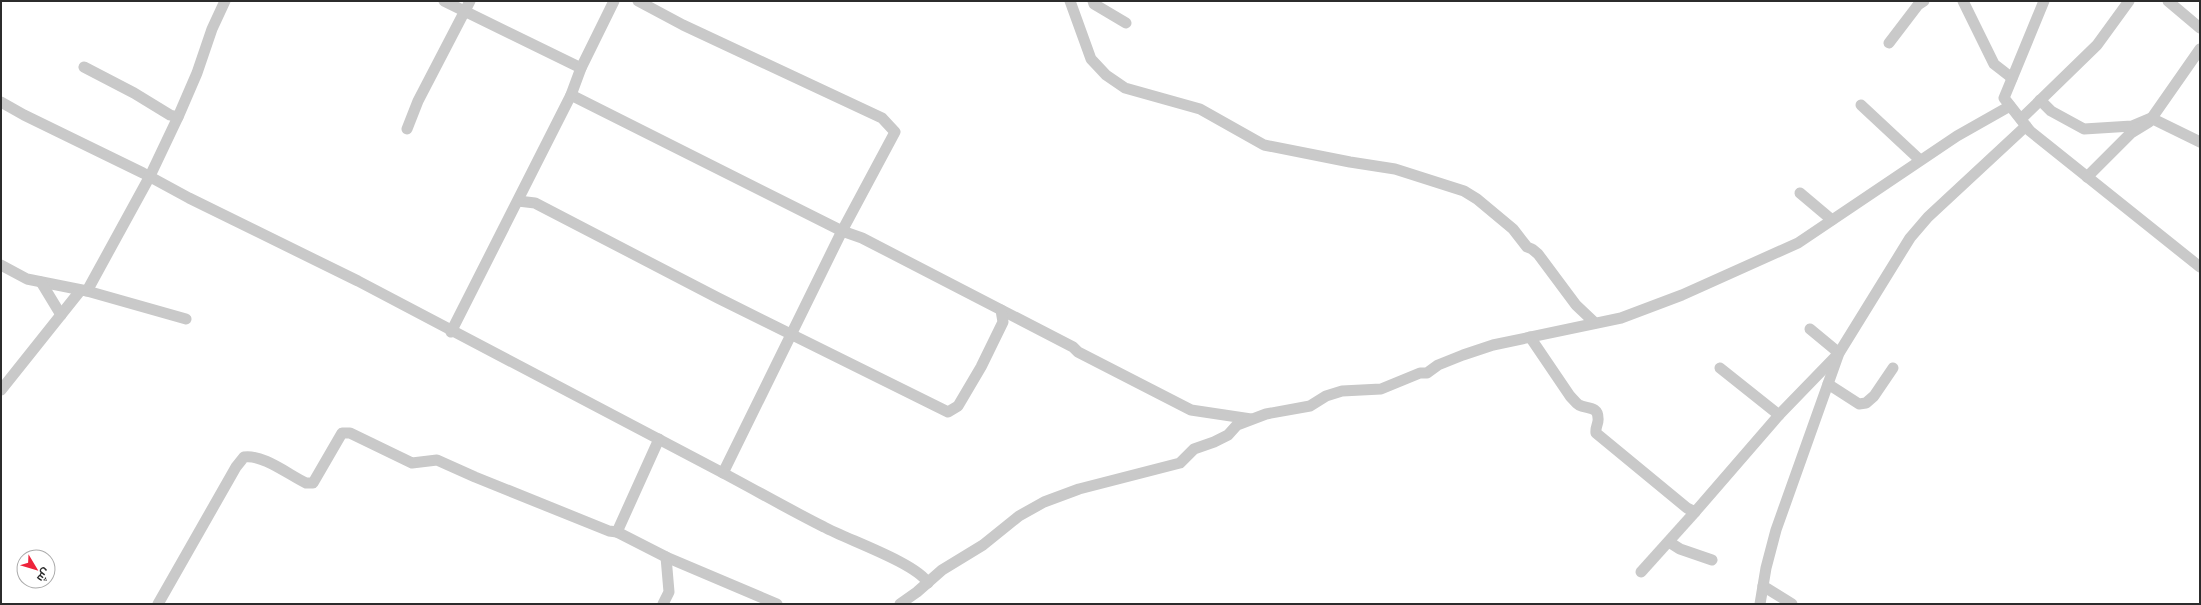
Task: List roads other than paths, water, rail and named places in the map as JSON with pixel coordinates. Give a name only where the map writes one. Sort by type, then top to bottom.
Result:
[{"type":"street","points":[[1,390],[61,315],[83,291],[150,176],[197,73],[212,29],[225,1]]},
{"type":"street","points":[[444,1],[581,68]]},
{"type":"street","points":[[407,128],[428,81],[470,1]]},
{"type":"street","points":[[451,332],[571,95],[581,68],[614,1]]},
{"type":"street","points":[[638,1],[690,28],[882,118],[895,132],[842,231],[723,473]]},
{"type":"street","points":[[1070,1],[1091,59],[1106,75],[1125,88],[1200,109],[1264,145],[1350,162],[1395,168],[1464,191],[1477,199],[1513,229],[1527,247],[1538,254],[1576,305],[1595,323]]},
{"type":"street","points":[[1093,1],[1094,4],[1126,23]]},
{"type":"street","points":[[1889,43],[1918,6],[1924,1]]},
{"type":"street","points":[[1963,1],[1994,64],[2012,78]]},
{"type":"street","points":[[2044,1],[2004,98],[2023,123],[2200,266]]},
{"type":"street","points":[[1760,604],[1776,530],[1839,353],[1910,238],[1928,217],[2023,123],[2040,100],[2097,45],[2128,1]]},
{"type":"street","points":[[2168,1],[2200,28]]},
{"type":"street","points":[[2087,176],[2132,133],[2151,118],[2200,49]]},
{"type":"street","points":[[84,67],[134,93],[170,115],[178,117]]},
{"type":"street","points":[[571,95],[842,231],[862,238],[1001,310],[1140,385],[1191,410],[1251,419]]},
{"type":"street","points":[[2040,100],[2051,112],[2084,129],[2132,126],[2151,118],[2200,142]]},
{"type":"street","points":[[1,102],[24,115],[150,176],[189,198],[358,281],[451,332],[659,439],[825,528],[901,563],[924,576],[928,583]]},
{"type":"street","points":[[1861,106],[1920,160]]},
{"type":"street","points":[[900,604],[928,583],[942,570],[983,545],[1019,516],[1044,502],[1079,489],[1180,463],[1194,449],[1228,435],[1237,425],[1251,419],[1266,414],[1310,406],[1326,396],[1342,391],[1381,389],[1420,373],[1427,373],[1438,365],[1493,345],[1621,318],[1682,295],[1770,257],[1798,243],[1957,136],[2010,106]]},
{"type":"street","points":[[1800,193],[1832,220]]},
{"type":"street","points":[[518,201],[535,203],[790,335],[948,412],[958,406],[985,360],[1003,322],[1001,310]]},
{"type":"street","points":[[1,265],[27,279],[83,291],[186,319]]},
{"type":"street","points":[[41,282],[61,315]]},
{"type":"street","points":[[1810,329],[1839,353]]},
{"type":"street","points":[[1530,337],[1577,404],[1592,408],[1597,412],[1599,420],[1595,426],[1596,433],[1687,508],[1694,512]]},
{"type":"street","points":[[1641,572],[1669,542],[1779,415],[1839,353]]},
{"type":"street","points":[[1720,368],[1779,415]]},
{"type":"street","points":[[1828,384],[1859,404],[1866,403],[1893,368]]},
{"type":"street","points":[[158,604],[236,467],[244,457],[253,456],[262,459],[306,483],[313,483],[342,433],[350,433],[412,463],[437,460],[475,477],[609,531],[617,532],[666,557],[777,604]]},
{"type":"street","points":[[617,532],[659,439]]},
{"type":"street","points":[[1669,542],[1680,549],[1712,560]]},
{"type":"street","points":[[663,604],[669,592],[666,557]]},
{"type":"street","points":[[1763,586],[1792,604]]}]
